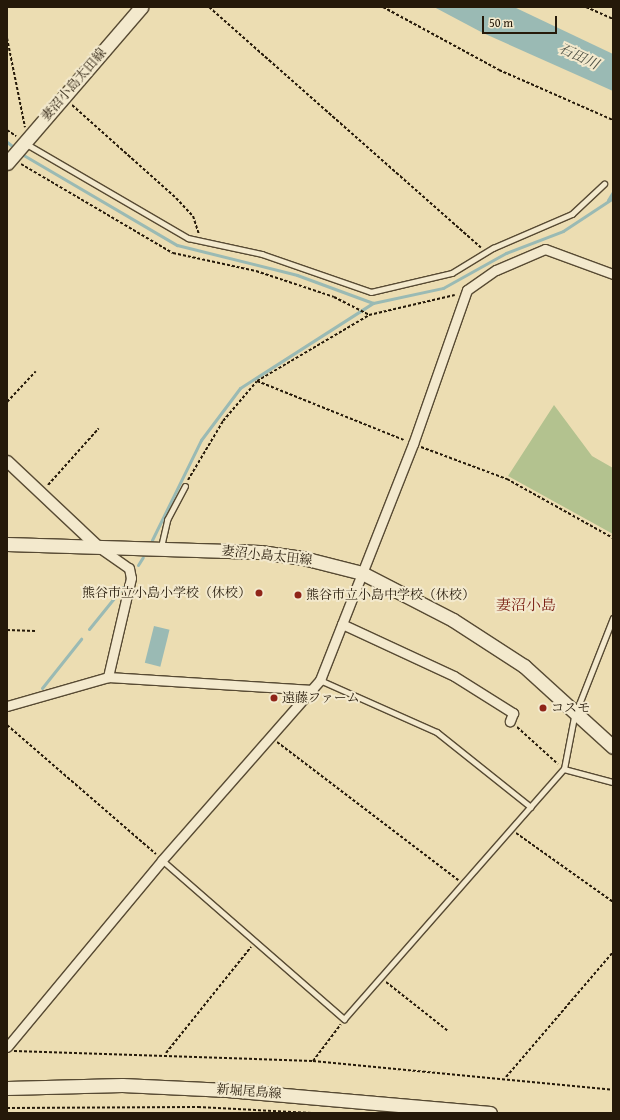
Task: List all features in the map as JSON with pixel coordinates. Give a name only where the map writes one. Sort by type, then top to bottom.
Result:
[{"type":"main road","name":"妻沼小島太田線","points":[[10,159],[141,7]]},
{"type":"main road","name":"妻沼小島太田線","points":[[7,544],[96,545],[290,556],[362,573],[475,633],[530,671],[576,710],[613,747]]},
{"type":"main road","name":"新堀尾島線","points":[[7,1088],[122,1086],[227,1090],[490,1113]]},
{"type":"street","points":[[8,1047],[162,860],[314,690],[320,680],[413,444],[467,290],[496,270],[545,249],[613,274]]},
{"type":"street","points":[[7,461],[40,494],[96,545],[129,568],[131,578],[108,677]]},
{"type":"street","points":[[342,624],[454,676],[513,713],[510,721]]},
{"type":"street","points":[[7,706],[108,677],[314,690]]},
{"type":"lane","points":[[26,141],[172,231],[199,241],[262,254],[377,293],[436,280],[486,252],[572,214],[604,184]]},
{"type":"lane","points":[[161,548],[167,520],[185,486]]},
{"type":"lane","points":[[162,860],[344,1020],[464,885],[564,769],[576,710],[613,618]]},
{"type":"lane","points":[[320,680],[437,732],[531,807]]},
{"type":"lane","points":[[564,769],[613,782]]},
{"type":"path","points":[[210,7],[486,252]]},
{"type":"path","points":[[383,7],[499,70],[613,120]]},
{"type":"path","points":[[586,7],[613,19]]},
{"type":"path","points":[[7,38],[26,141]]},
{"type":"path","points":[[63,98],[176,198],[198,224],[199,241]]},
{"type":"path","points":[[185,486],[211,438],[257,381],[370,315],[467,290]]},
{"type":"path","points":[[7,402],[36,371]]},
{"type":"path","points":[[257,381],[413,444],[507,479],[613,538]]},
{"type":"path","points":[[40,494],[99,428]]},
{"type":"path","points":[[7,630],[35,631]]},
{"type":"path","points":[[510,721],[564,769]]},
{"type":"path","points":[[7,725],[162,860]]},
{"type":"path","points":[[272,737],[464,885]]},
{"type":"path","points":[[511,830],[613,902]]},
{"type":"path","points":[[166,1053],[255,941]]},
{"type":"path","points":[[506,1077],[613,952]]},
{"type":"path","points":[[381,978],[448,1031]]},
{"type":"path","points":[[314,1061],[344,1020]]},
{"type":"path","points":[[8,1047],[16,1052],[166,1053],[314,1061],[506,1077],[613,1090]]},
{"type":"path","points":[[7,1108],[198,1107],[312,1113]]},
{"type":"green space","points":[[554,405],[592,456],[613,468],[613,534],[508,476]]},
{"type":"water","name":"石田川","points":[[434,7],[514,7],[613,54],[613,91],[483,33]]},
{"type":"water","points":[[154,626],[170,630],[160,667],[145,663]]},
{"type":"waterway","points":[[7,142],[16,149]]},
{"type":"waterway","points":[[20,153],[177,245],[297,275],[373,303],[443,288],[506,253],[563,231],[613,198]]},
{"type":"waterway","points":[[608,200],[613,192]]},
{"type":"waterway","points":[[152,540],[201,440],[240,388],[373,303]]},
{"type":"waterway","points":[[138,565],[143,557]]},
{"type":"waterway","points":[[89,629],[123,587]]},
{"type":"waterway","points":[[42,688],[81,639]]},
{"type":"place","name":"熊谷市立小島小学校（休校）","points":[[259,593]]},
{"type":"place","name":"熊谷市立小島中学校（休校）","points":[[298,595]]},
{"type":"place","name":"遠藤ファーム","points":[[274,698]]},
{"type":"place","name":"コスモ","points":[[543,708]]},
{"type":"district","name":"妻沼小島","points":[[526,605]]}]
